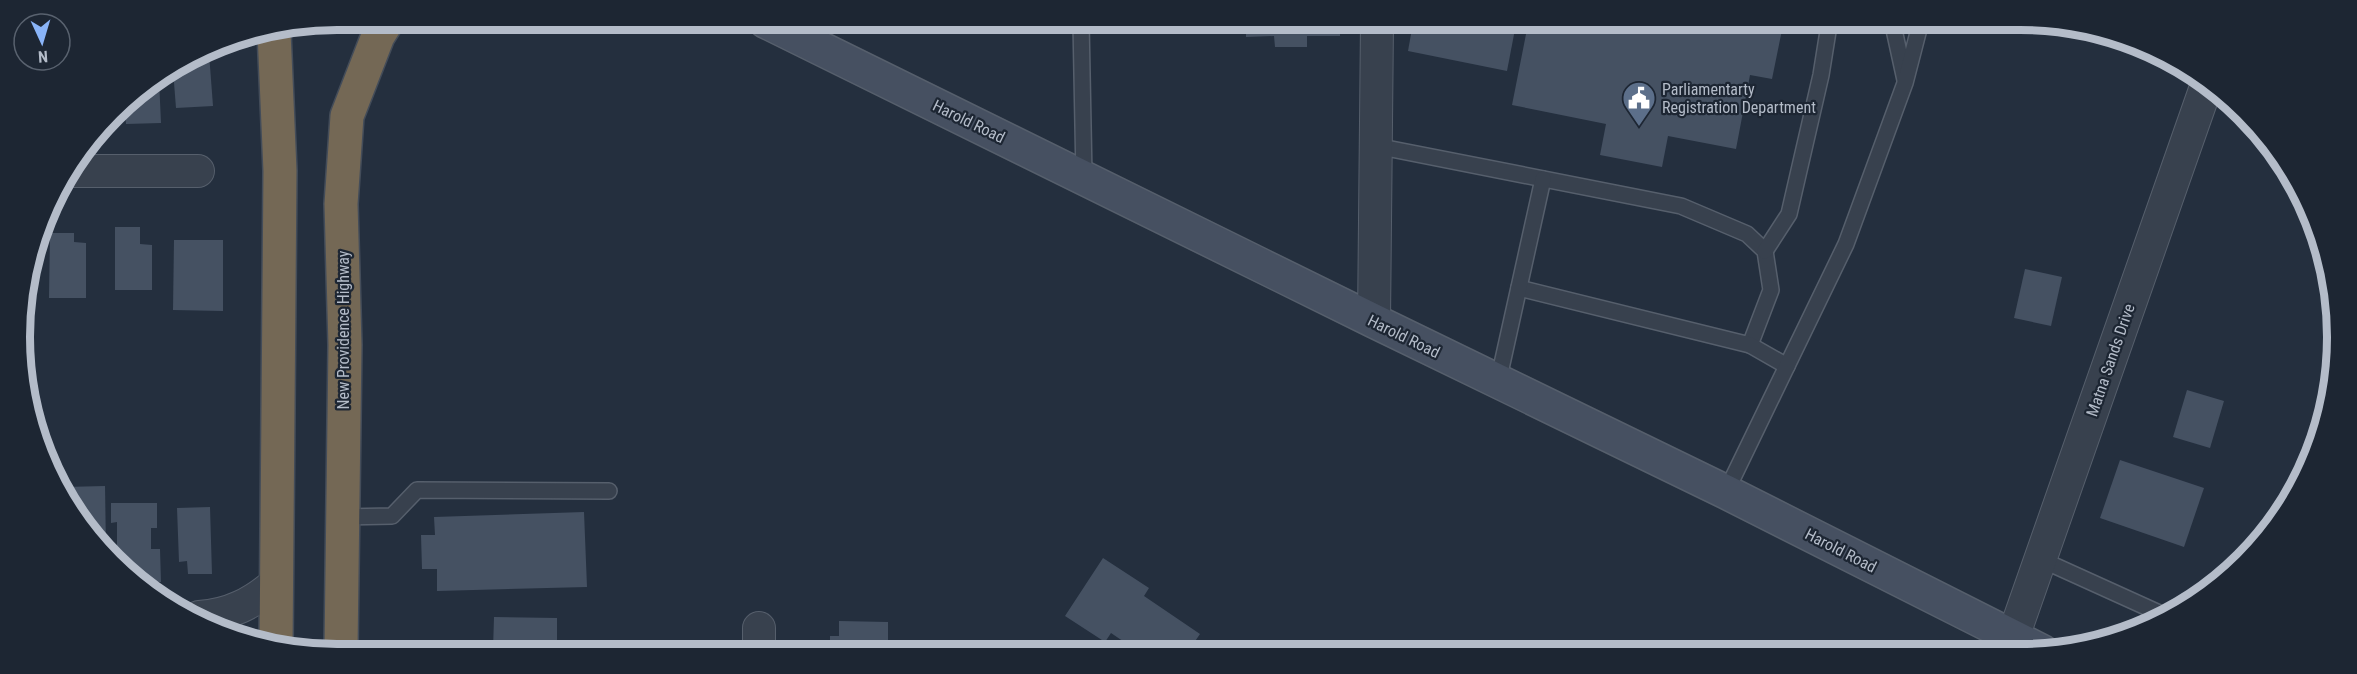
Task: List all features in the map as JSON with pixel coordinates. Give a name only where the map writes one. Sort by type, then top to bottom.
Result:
[{"type":"highway","name":"New Providence Highway","points":[[341,644],[345,345],[341,204],[347,116],[382,30]]},
{"type":"highway","points":[[274,37],[280,171],[276,638]]},
{"type":"main road","name":"Harold Road","points":[[783,30],[1726,492],[2026,644]]},
{"type":"street","points":[[1374,321],[1377,30]]},
{"type":"street","name":"Matna Sands Drive","points":[[2013,637],[2204,91]]},
{"type":"street","points":[[79,171],[198,171]]},
{"type":"street","points":[[208,615],[240,609],[276,583]]},
{"type":"lane","points":[[1081,30],[1084,177]]},
{"type":"lane","points":[[1765,251],[1789,214],[1819,85],[1828,30]]},
{"type":"lane","points":[[1894,30],[1905,83]]},
{"type":"lane","points":[[1726,492],[1846,244],[1905,83],[1919,30]]},
{"type":"lane","points":[[1376,146],[1681,206],[1747,234],[1765,251],[1771,290],[1750,345]]},
{"type":"lane","points":[[1498,382],[1543,178]]},
{"type":"lane","points":[[1519,288],[1750,345],[1787,366]]},
{"type":"lane","points":[[342,517],[392,516],[417,490],[609,491]]},
{"type":"lane","points":[[2040,559],[2156,612]]},
{"type":"building","points":[[1246,30],[1340,30],[1340,36],[1307,36],[1307,47],[1275,47],[1274,36],[1246,37]]},
{"type":"building","points":[[1412,30],[1515,30],[1507,71],[1408,51]]},
{"type":"building","points":[[1527,30],[1782,30],[1772,79],[1750,75],[1736,149],[1668,136],[1662,167],[1600,155],[1606,124],[1512,105]]},
{"type":"building","points":[[209,58],[213,106],[176,108],[174,77]]},
{"type":"building","points":[[159,87],[161,123],[126,124],[125,115]]},
{"type":"building","points":[[115,227],[140,227],[140,244],[152,245],[152,290],[115,290]]},
{"type":"building","points":[[50,233],[74,233],[74,242],[86,243],[86,298],[49,298]]},
{"type":"building","points":[[174,240],[223,240],[223,311],[173,310]]},
{"type":"building","points":[[2025,269],[2062,277],[2051,326],[2014,318]]},
{"type":"building","points":[[2187,390],[2224,401],[2210,448],[2173,437]]},
{"type":"building","points":[[2120,460],[2204,488],[2184,547],[2100,518]]},
{"type":"building","points":[[105,486],[106,539],[93,524],[69,487]]},
{"type":"building","points":[[111,503],[157,503],[157,528],[151,528],[151,549],[160,549],[161,582],[150,581],[117,551],[117,522],[111,523]]},
{"type":"building","points":[[210,507],[212,574],[188,574],[187,561],[179,562],[177,508]]},
{"type":"building","points":[[584,512],[587,587],[437,591],[437,569],[422,569],[421,535],[435,535],[434,517]]},
{"type":"building","points":[[1103,558],[1149,588],[1144,596],[1200,634],[1193,644],[1127,644],[1111,633],[1105,642],[1065,616]]},
{"type":"building","points":[[494,617],[557,618],[557,644],[493,644]]},
{"type":"building","points":[[839,621],[888,622],[888,644],[830,644],[830,636],[839,636]]},
{"type":"place","name":"Parliamentarty Registration Department","points":[[1639,127]]}]
